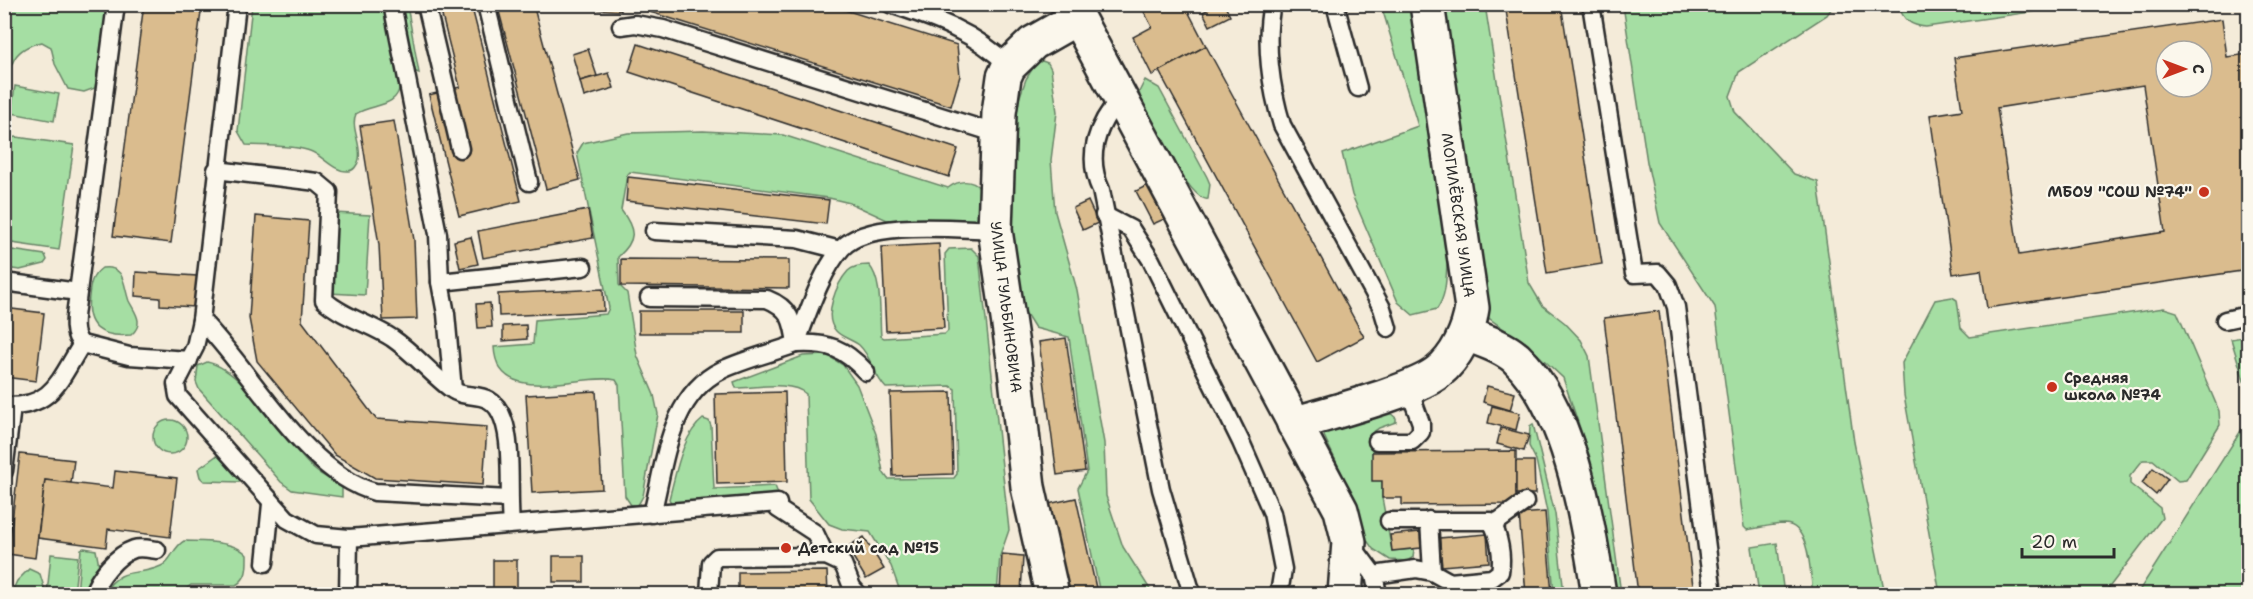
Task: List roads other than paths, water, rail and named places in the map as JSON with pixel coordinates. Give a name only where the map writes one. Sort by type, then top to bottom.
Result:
[{"type":"street","name":"МОГИЛЁВСКАЯ УЛИЦА","points":[[1294,424],[1408,387],[1438,372],[1466,334],[1472,309],[1427,4]]},
{"type":"street","points":[[1009,66],[1074,11],[1341,510],[1349,542],[1345,594]]},
{"type":"street","name":"УЛИЦА ГУЛЬБИНОВИЧА","points":[[1009,66],[1002,92],[998,134],[995,230],[1014,359],[1028,487],[1052,594]]},
{"type":"street","points":[[1466,334],[1493,344],[1515,357],[1538,387],[1562,435],[1584,504],[1599,594]]},
{"type":"lane","points":[[116,4],[78,292],[75,328],[77,340],[82,344],[129,356],[189,360]]},
{"type":"lane","points":[[237,4],[216,170],[201,320],[189,360],[176,384],[178,396],[271,504],[294,524],[316,535],[349,538],[778,504],[778,509],[783,514],[815,533],[826,555]]},
{"type":"lane","points":[[392,4],[438,234],[440,282],[446,314],[453,390]]},
{"type":"lane","points":[[426,4],[460,149]]},
{"type":"lane","points":[[486,4],[529,182]]},
{"type":"lane","points":[[890,4],[932,11],[991,48],[1009,66]]},
{"type":"lane","points":[[1272,4],[1270,74],[1273,98],[1282,125],[1382,308],[1388,328]]},
{"type":"lane","points":[[1335,4],[1358,88]]},
{"type":"lane","points":[[1591,4],[1634,274],[1658,273],[1668,285],[1676,307],[1713,594]]},
{"type":"lane","points":[[621,26],[635,24],[663,29],[998,134]]},
{"type":"lane","points":[[1121,97],[1103,120],[1095,140],[1092,162],[1101,190],[1104,215],[1161,489],[1192,594]]},
{"type":"lane","points":[[216,170],[317,182],[325,187],[329,192],[324,300],[334,309],[370,326],[409,350],[453,390],[481,396],[498,410],[507,436],[511,524]]},
{"type":"lane","points":[[1104,215],[1131,230],[1151,260],[1241,442],[1272,513],[1283,569],[1280,594]]},
{"type":"lane","points":[[796,344],[819,289],[840,250],[850,240],[871,231],[995,230]]},
{"type":"lane","points":[[654,231],[797,239],[840,250]]},
{"type":"lane","points":[[440,282],[583,267]]},
{"type":"lane","points":[[4,282],[78,292]]},
{"type":"lane","points":[[649,298],[767,299],[779,304],[793,317],[796,344]]},
{"type":"lane","points":[[2225,320],[2248,315]]},
{"type":"lane","points":[[201,320],[325,466],[365,489],[375,492],[509,499]]},
{"type":"lane","points":[[652,514],[677,418],[697,387],[721,371],[796,344],[819,343],[839,349],[853,358],[866,372]]},
{"type":"lane","points":[[4,471],[8,406],[38,403],[48,397],[82,344]]},
{"type":"lane","points":[[1377,441],[1412,441],[1421,432],[1421,423],[1408,387]]},
{"type":"lane","points":[[1493,525],[1525,502]]},
{"type":"lane","points":[[265,563],[271,504]]},
{"type":"lane","points":[[1429,520],[1432,572]]},
{"type":"lane","points":[[1374,575],[1408,569],[1432,572],[1449,582],[1492,578],[1500,572],[1497,531],[1491,521],[1389,521]]},
{"type":"lane","points":[[348,594],[349,538]]},
{"type":"lane","points":[[1349,542],[1374,575],[1378,594]]},
{"type":"lane","points":[[93,594],[103,576],[124,554],[136,548],[157,550]]},
{"type":"lane","points":[[709,594],[711,563],[717,557],[826,555],[843,564],[858,594]]},
{"type":"place","name":"МБОУ \"СОШ №74\"","points":[[2204,192]]},
{"type":"place","name":"Средняя школа №74","points":[[2052,387]]},
{"type":"place","name":"Детский сад №15","points":[[786,548]]}]
